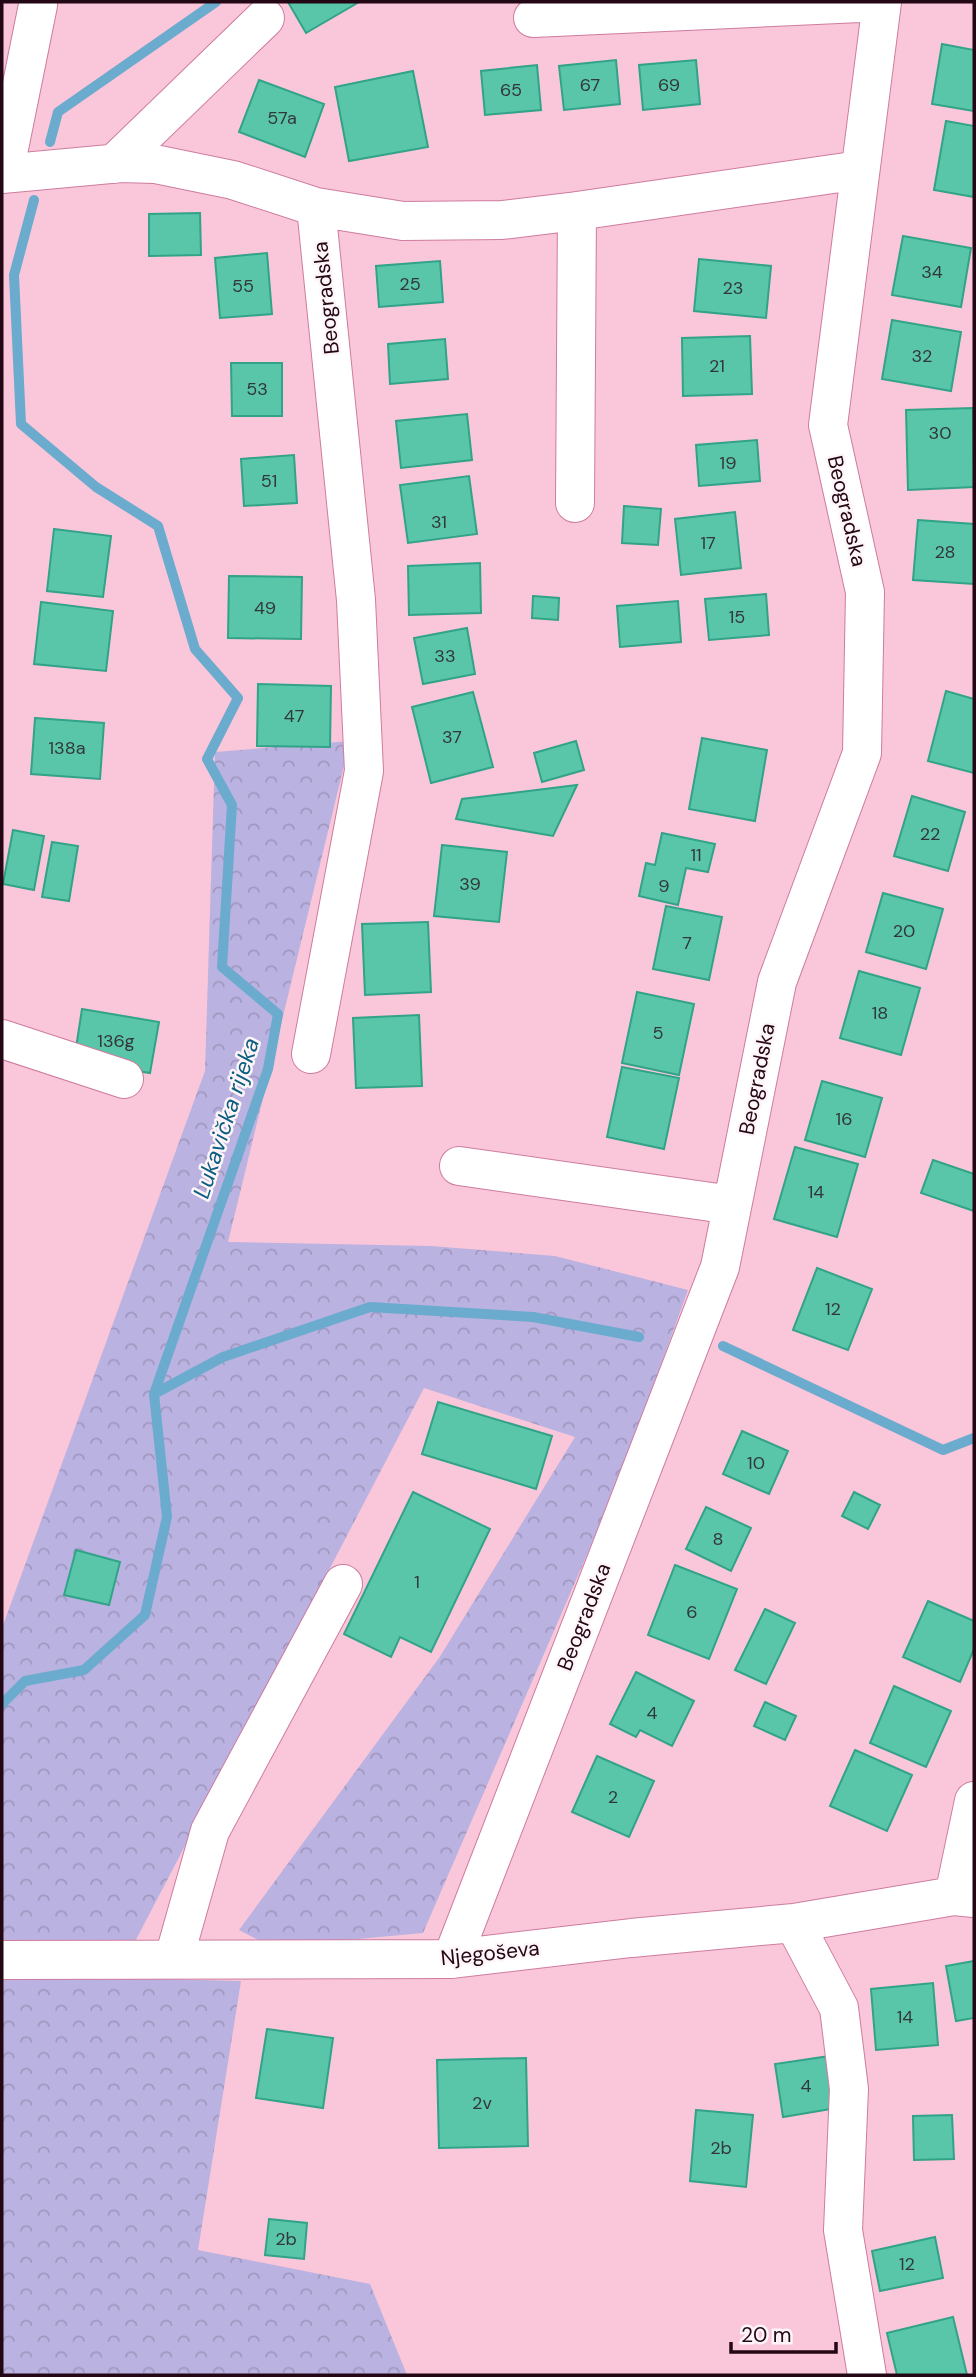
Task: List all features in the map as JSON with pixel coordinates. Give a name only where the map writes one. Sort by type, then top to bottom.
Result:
[{"type":"street","points":[[533,18],[882,2]]},
{"type":"street","name":"Beogradska","points":[[452,1959],[720,1267],[776,982],[862,753],[865,592],[828,425],[882,2]]},
{"type":"street","points":[[3,173],[41,3]]},
{"type":"street","points":[[114,164],[265,18]]},
{"type":"street","name":"Beogradska","points":[[3,173],[114,164],[155,164],[233,180],[316,207],[403,221],[502,220],[860,170]]},
{"type":"street","name":"Beogradska","points":[[311,1054],[364,771],[356,600],[316,207]]},
{"type":"street","points":[[575,503],[577,211]]},
{"type":"street","points":[[2,1039],[124,1079]]},
{"type":"street","points":[[459,1166],[732,1205]]},
{"type":"street","points":[[174,1958],[210,1832],[343,1584]]},
{"type":"street","points":[[964,1897],[974,1801]]},
{"type":"street","name":"Njegoševa","points":[[2,1960],[452,1959],[631,1938],[794,1923],[964,1897]]},
{"type":"street","points":[[794,1923],[839,2008],[849,2089],[843,2230],[860,2368]]},
{"type":"green space","points":[[350,741],[228,1242],[431,1246],[555,1256],[688,1290],[654,1384],[641,1430],[423,1933],[272,1947],[239,1930],[439,1658],[575,1437],[424,1388],[116,1978],[241,1981],[198,2250],[370,2284],[407,2375],[2,2375],[2,1628],[205,1071],[215,752]]},
{"type":"building","points":[[288,2],[359,2],[306,33]]},
{"type":"building","points":[[942,44],[974,50],[974,111],[932,104]]},
{"type":"building","points":[[616,60],[620,104],[564,110],[559,66]]},
{"type":"building","points":[[696,60],[700,104],[643,110],[639,65]]},
{"type":"building","points":[[537,65],[541,110],[485,115],[481,71]]},
{"type":"building","points":[[413,71],[428,147],[349,161],[335,87]]},
{"type":"building","points":[[259,80],[324,104],[305,157],[239,132]]},
{"type":"building","points":[[946,121],[974,126],[974,197],[934,190]]},
{"type":"building","points":[[200,213],[201,255],[149,256],[149,214]]},
{"type":"building","points":[[903,236],[971,248],[961,307],[892,295]]},
{"type":"building","points":[[267,253],[272,314],[220,318],[215,258]]},
{"type":"building","points":[[699,259],[771,266],[766,318],[694,311]]},
{"type":"building","points":[[440,261],[443,302],[379,307],[376,266]]},
{"type":"building","points":[[892,320],[961,332],[951,391],[882,379]]},
{"type":"building","points":[[750,336],[752,394],[683,396],[682,338]]},
{"type":"building","points":[[445,339],[448,379],[390,384],[388,344]]},
{"type":"building","points":[[231,363],[282,363],[282,416],[232,416]]},
{"type":"building","points":[[973,408],[974,487],[908,490],[906,410]]},
{"type":"building","points":[[467,414],[472,460],[401,468],[396,421]]},
{"type":"building","points":[[757,440],[760,481],[699,486],[696,445]]},
{"type":"building","points":[[294,455],[297,503],[244,506],[241,459]]},
{"type":"building","points":[[469,476],[477,534],[408,543],[400,485]]},
{"type":"building","points":[[624,506],[661,509],[658,545],[622,543]]},
{"type":"building","points":[[735,512],[741,568],[681,575],[675,519]]},
{"type":"building","points":[[918,520],[974,524],[974,584],[913,580]]},
{"type":"building","points":[[54,529],[111,536],[103,597],[47,591]]},
{"type":"building","points":[[480,563],[481,613],[409,615],[408,566]]},
{"type":"building","points":[[229,576],[302,577],[301,639],[228,638]]},
{"type":"building","points":[[766,594],[769,635],[709,640],[705,599]]},
{"type":"building","points":[[533,596],[559,598],[558,620],[532,618]]},
{"type":"building","points":[[678,601],[681,642],[620,647],[617,606]]},
{"type":"building","points":[[41,602],[113,611],[106,671],[34,664]]},
{"type":"building","points":[[467,628],[475,674],[423,684],[414,638]]},
{"type":"building","points":[[258,684],[331,686],[330,747],[257,746]]},
{"type":"building","points":[[946,691],[974,699],[974,773],[928,761]]},
{"type":"building","points":[[473,692],[493,767],[431,783],[412,707]]},
{"type":"building","points":[[35,718],[104,723],[100,779],[31,774]]},
{"type":"building","points":[[702,738],[767,750],[755,821],[689,809]]},
{"type":"building","points":[[576,741],[584,770],[542,782],[534,753]]},
{"type":"building","points":[[577,785],[553,836],[456,819],[462,799]]},
{"type":"building","points":[[912,796],[965,812],[948,871],[894,856]]},
{"type":"building","points":[[13,830],[44,836],[34,890],[3,884]]},
{"type":"building","points":[[662,833],[715,844],[708,872],[686,868],[678,905],[639,896],[646,863],[655,865]]},
{"type":"building","points":[[52,842],[78,846],[69,901],[42,897]]},
{"type":"building","points":[[442,845],[507,852],[499,922],[434,916]]},
{"type":"building","points":[[883,893],[943,909],[926,969],[866,952]]},
{"type":"building","points":[[666,906],[722,917],[709,980],[653,969]]},
{"type":"building","points":[[428,922],[431,992],[365,995],[362,924]]},
{"type":"building","points":[[859,971],[920,988],[901,1055],[840,1038]]},
{"type":"building","points":[[637,992],[694,1004],[679,1075],[622,1063]]},
{"type":"building","points":[[82,1009],[159,1022],[150,1073],[74,1061]]},
{"type":"building","points":[[419,1015],[422,1086],[356,1088],[353,1018]]},
{"type":"building","points":[[622,1067],[679,1078],[664,1149],[607,1137]]},
{"type":"building","points":[[822,1081],[882,1098],[865,1157],[805,1140]]},
{"type":"building","points":[[795,1147],[858,1164],[837,1237],[774,1219]]},
{"type":"building","points":[[933,1160],[974,1174],[974,1211],[921,1193]]},
{"type":"building","points":[[817,1268],[872,1289],[848,1350],[793,1330]]},
{"type":"building","points":[[438,1402],[552,1436],[536,1489],[422,1454]]},
{"type":"building","points":[[742,1431],[788,1451],[769,1494],[723,1474]]},
{"type":"building","points":[[413,1492],[490,1529],[431,1652],[400,1637],[391,1657],[344,1634]]},
{"type":"building","points":[[854,1492],[880,1505],[868,1529],[842,1516]]},
{"type":"building","points":[[706,1507],[751,1528],[731,1571],[686,1549]]},
{"type":"building","points":[[76,1550],[120,1562],[109,1605],[64,1595]]},
{"type":"building","points":[[675,1565],[737,1589],[709,1659],[648,1635]]},
{"type":"building","points":[[928,1601],[974,1621],[974,1649],[960,1682],[903,1657]]},
{"type":"building","points":[[765,1609],[795,1623],[766,1684],[735,1670]]},
{"type":"building","points":[[636,1672],[694,1701],[672,1746],[640,1730],[636,1737],[610,1724]]},
{"type":"building","points":[[894,1686],[951,1711],[926,1767],[870,1743]]},
{"type":"building","points":[[765,1702],[796,1716],[785,1740],[754,1726]]},
{"type":"building","points":[[855,1750],[912,1775],[887,1831],[830,1806]]},
{"type":"building","points":[[597,1756],[654,1781],[629,1837],[572,1812]]},
{"type":"building","points":[[974,1961],[974,2018],[956,2021],[946,1966]]},
{"type":"building","points":[[933,1983],[938,2045],[876,2050],[871,1989]]},
{"type":"building","points":[[267,2029],[333,2038],[323,2108],[256,2098]]},
{"type":"building","points":[[830,2056],[837,2108],[783,2117],[775,2064]]},
{"type":"building","points":[[526,2058],[528,2146],[439,2148],[437,2060]]},
{"type":"building","points":[[696,2110],[753,2115],[746,2187],[690,2181]]},
{"type":"building","points":[[952,2115],[954,2159],[914,2160],[913,2116]]},
{"type":"building","points":[[269,2219],[307,2223],[304,2259],[265,2255]]},
{"type":"building","points":[[935,2237],[943,2278],[880,2291],[872,2251]]},
{"type":"building","points":[[953,2317],[967,2375],[897,2375],[887,2333]]},
{"type":"waterway","name":"Lukavička rijeka","points":[[50,142],[58,112],[216,2]]},
{"type":"waterway","name":"Lukavička rijeka","points":[[2,1704],[25,1681],[84,1670],[145,1615],[167,1517],[154,1394],[268,1069],[278,1014],[222,967],[232,805],[207,759],[238,698],[195,649],[158,526],[96,487],[21,424],[14,275],[34,200]]},
{"type":"waterway","points":[[154,1394],[223,1357],[370,1307],[533,1317],[639,1337]]},
{"type":"waterway","points":[[723,1346],[943,1450],[974,1438]]}]
